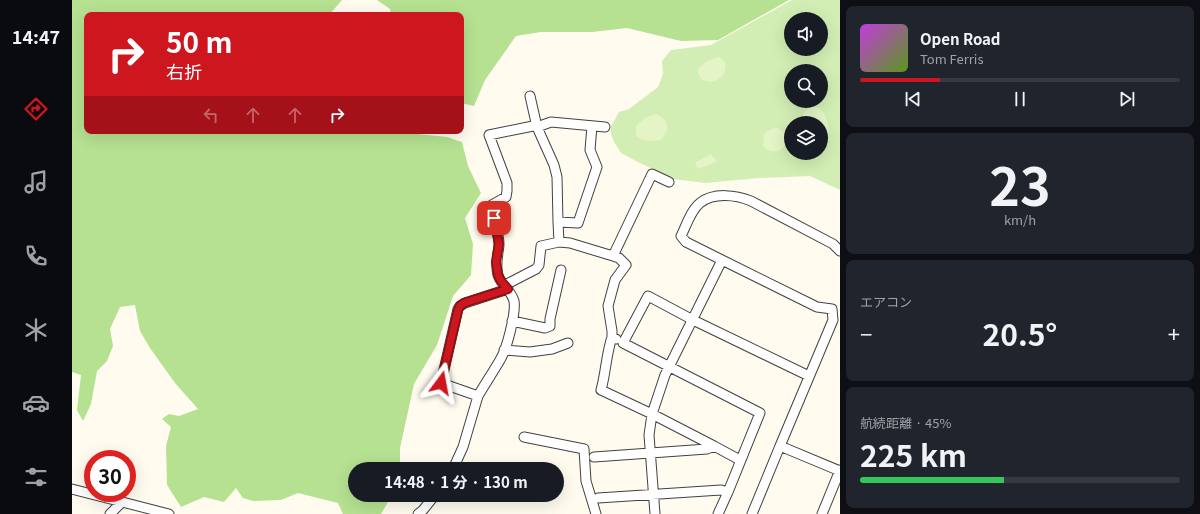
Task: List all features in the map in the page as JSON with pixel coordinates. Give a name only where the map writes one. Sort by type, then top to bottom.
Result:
[{"type":"street","points":[[530,96],[537,127],[554,165],[557,177],[559,242]]},
{"type":"street","points":[[456,462],[463,447],[478,396],[501,359],[512,321],[514,301],[507,287],[498,275],[496,262],[499,244],[497,230],[490,206],[506,197],[507,190],[506,183],[489,135],[533,126],[537,127],[551,122],[605,127]]},
{"type":"street","points":[[558,222],[578,222],[597,167],[590,150],[592,126]]},
{"type":"street","points":[[613,256],[652,174],[669,182]]},
{"type":"street","points":[[752,514],[833,320],[836,308],[817,306],[686,242],[681,236],[691,215],[699,203],[709,198],[725,195],[738,196],[751,201],[833,244],[840,251]]},
{"type":"street","points":[[478,396],[441,383],[460,306],[464,303],[507,287],[536,269],[539,265],[541,246],[559,242],[582,246],[619,258],[626,266],[615,280],[608,306],[612,337],[607,352],[607,362],[601,390],[652,414],[740,460]]},
{"type":"street","points":[[655,514],[649,435],[652,414],[665,375],[722,260]]},
{"type":"street","points":[[512,321],[546,328],[550,326],[550,319],[561,270]]},
{"type":"street","points":[[623,343],[648,296],[693,320],[809,376]]},
{"type":"street","points":[[612,337],[760,413],[718,514]]},
{"type":"street","points":[[504,350],[530,352],[552,349],[568,342]]},
{"type":"street","points":[[524,437],[584,449],[586,481],[596,514]]},
{"type":"street","points":[[594,457],[706,449],[714,446]]},
{"type":"street","points":[[780,446],[840,470],[822,514]]},
{"type":"street","points":[[72,489],[84,492]]},
{"type":"street","points":[[598,498],[721,490],[728,492]]},
{"type":"street","points":[[110,514],[122,502],[169,514]]},
{"type":"street","points":[[418,514],[429,502]]},
{"type":"green space","points":[[72,0],[342,0],[332,12],[84,12],[84,134],[418,134],[447,137],[462,142],[468,166],[481,193],[465,218],[473,244],[471,275],[453,296],[437,345],[414,384],[400,448],[400,462],[348,462],[348,502],[388,502],[381,514],[343,514],[338,503],[298,493],[281,500],[253,501],[243,498],[236,488],[224,502],[204,497],[181,507],[167,485],[166,446],[171,427],[162,419],[169,414],[179,416],[198,409],[175,383],[150,348],[140,331],[135,305],[120,307],[110,329],[113,346],[107,361],[97,371],[91,404],[83,421],[77,410],[81,375],[72,372]]},
{"type":"green space","points":[[377,0],[789,0],[718,40],[681,41],[627,28],[592,32],[541,32],[516,36],[485,80],[474,106],[464,104],[464,12],[390,12],[390,9]]},
{"type":"green space","points":[[792,0],[840,0],[840,190],[810,176],[759,178],[705,183],[673,179],[621,153],[611,134],[611,126],[619,112],[629,109],[658,87],[663,74],[662,61],[671,50],[711,45]]},
{"type":"green space","points":[[718,57],[725,61],[724,71],[719,79],[711,82],[701,79],[698,69],[707,61]]},
{"type":"green space","points":[[810,108],[818,108],[826,116],[803,116]]},
{"type":"green space","points":[[656,114],[664,119],[667,126],[666,132],[661,140],[651,141],[636,136],[636,126],[645,118]]},
{"type":"green space","points":[[778,128],[784,132],[784,146],[776,151],[768,150],[763,146],[764,134],[771,129]]},
{"type":"green space","points":[[711,154],[717,162],[698,169],[695,163]]},
{"type":"route","points":[[441,383],[460,306],[464,303],[508,289],[498,275],[496,262],[499,244],[494,218]]}]
